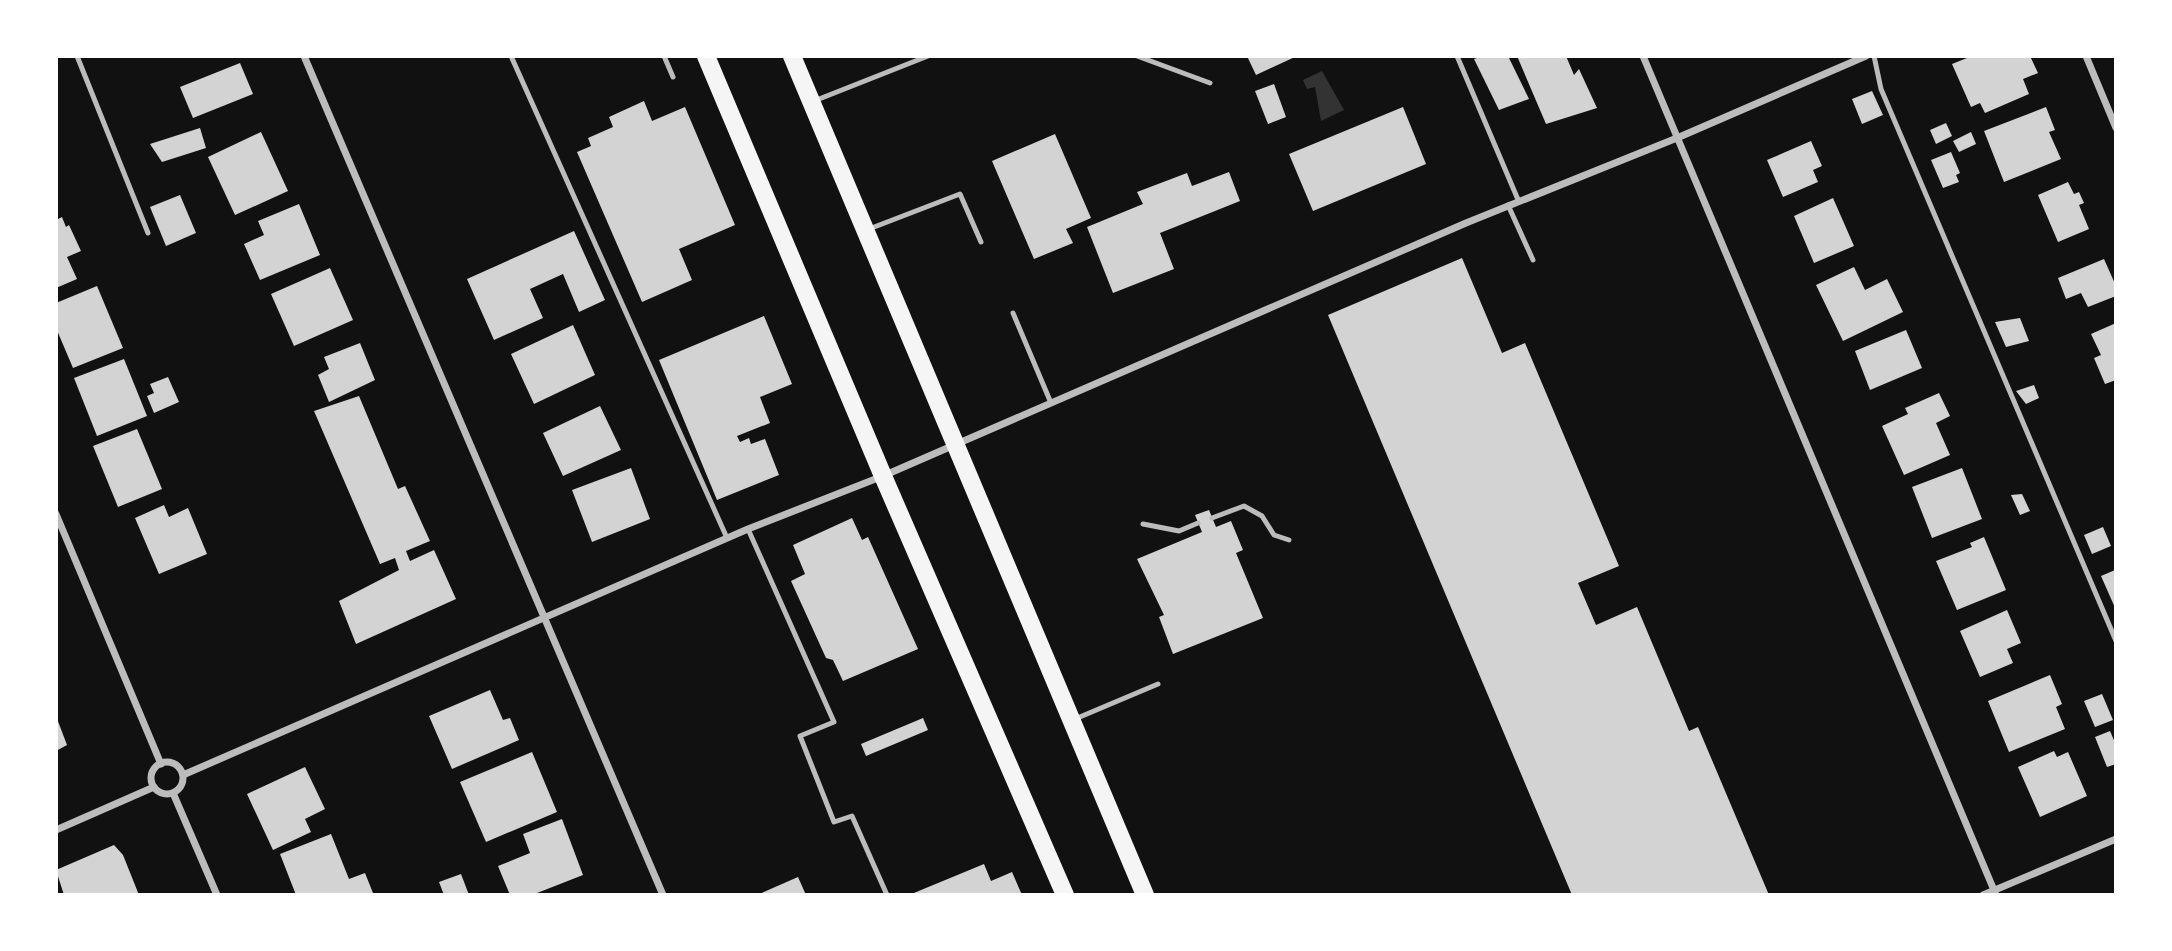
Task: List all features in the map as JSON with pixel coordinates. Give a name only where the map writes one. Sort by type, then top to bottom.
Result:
[{"type":"main road","points":[[706,56],[883,476],[1065,895]]},
{"type":"main road","points":[[792,56],[1145,895]]},
{"type":"street","points":[[304,56],[663,895]]},
{"type":"street","points":[[1643,56],[1995,893]]},
{"type":"street","points":[[183,775],[748,529],[955,446],[1508,205],[1677,138],[1866,56]]},
{"type":"street","points":[[2086,56],[2116,128]]},
{"type":"street","points":[[56,514],[161,764]]},
{"type":"street","points":[[173,763],[183,775],[181,786],[173,793],[162,794],[154,788],[152,773],[161,764],[173,763]]},
{"type":"street","points":[[56,830],[154,788]]},
{"type":"street","points":[[173,793],[216,895]]},
{"type":"street","points":[[1983,895],[1995,893],[2116,839]]},
{"type":"lane","points":[[77,56],[148,233]]},
{"type":"lane","points":[[511,56],[727,538]]},
{"type":"lane","points":[[664,56],[673,77]]},
{"type":"lane","points":[[811,102],[928,56]]},
{"type":"lane","points":[[1137,56],[1209,83]]},
{"type":"lane","points":[[1457,56],[1519,202]]},
{"type":"lane","points":[[1874,56],[1881,89],[2116,641]]},
{"type":"lane","points":[[866,230],[960,194],[981,243]]},
{"type":"lane","points":[[1508,205],[1533,260]]},
{"type":"lane","points":[[1013,313],[1051,403]]},
{"type":"lane","points":[[1212,518],[1244,506],[1262,516],[1273,535],[1289,540]]},
{"type":"lane","points":[[1143,524],[1179,531],[1198,523]]},
{"type":"lane","points":[[748,529],[834,722],[800,736],[834,822],[852,816],[887,895]]},
{"type":"lane","points":[[1072,720],[1158,684]]},
{"type":"shaded area","points":[[1322,71],[1344,110],[1321,121],[1315,87],[1307,89],[1303,80]]},
{"type":"building","points":[[1247,56],[1297,56],[1256,75]]},
{"type":"building","points":[[1483,56],[1508,56],[1529,99],[1499,110],[1474,59]]},
{"type":"building","points":[[1517,56],[1566,56],[1574,75],[1579,69],[1597,108],[1546,124]]},
{"type":"building","points":[[1972,56],[2030,56],[2038,73],[2023,79],[2029,94],[1985,113],[1980,103],[1971,107],[1952,64]]},
{"type":"building","points":[[240,63],[253,94],[193,118],[180,87]]},
{"type":"building","points":[[1274,84],[1286,117],[1268,124],[1255,91]]},
{"type":"building","points":[[1872,91],[1883,115],[1862,124],[1852,99]]},
{"type":"building","points":[[644,101],[652,121],[685,107],[735,225],[679,249],[692,280],[642,302],[577,152],[591,146],[588,138],[613,127],[609,117]]},
{"type":"building","points":[[1403,107],[1426,164],[1313,211],[1289,154]]},
{"type":"building","points":[[2046,107],[2055,130],[2049,132],[2061,159],[2004,182],[1984,131]]},
{"type":"building","points":[[1946,123],[1952,136],[1936,144],[1930,130]]},
{"type":"building","points":[[200,128],[206,148],[162,162],[150,144]]},
{"type":"building","points":[[261,132],[288,191],[235,215],[208,157]]},
{"type":"building","points":[[1971,132],[1976,144],[1959,152],[1953,141]]},
{"type":"building","points":[[1055,134],[1091,218],[1066,229],[1073,243],[1034,259],[992,161]]},
{"type":"building","points":[[1811,141],[1822,166],[1813,170],[1818,182],[1783,197],[1767,160]]},
{"type":"building","points":[[1951,152],[1960,173],[1956,175],[1959,182],[1943,188],[1931,160]]},
{"type":"building","points":[[1229,172],[1240,201],[1160,233],[1174,269],[1113,293],[1087,227],[1143,204],[1137,192],[1187,173],[1192,186]]},
{"type":"building","points":[[2068,182],[2074,194],[2079,192],[2084,203],[2079,205],[2089,229],[2058,242],[2038,195]]},
{"type":"building","points":[[180,195],[196,233],[166,246],[150,207]]},
{"type":"building","points":[[1833,198],[1854,246],[1814,263],[1794,216]]},
{"type":"building","points":[[299,204],[320,255],[260,280],[244,244],[264,235],[258,221]]},
{"type":"building","points":[[62,217],[66,227],[69,225],[81,251],[67,257],[77,279],[56,288],[56,220]]},
{"type":"building","points":[[574,231],[605,300],[579,312],[563,274],[530,289],[543,318],[494,340],[467,279]]},
{"type":"building","points":[[1462,258],[1502,353],[1525,343],[1619,566],[1578,583],[1596,625],[1637,607],[1689,731],[1698,727],[1769,895],[1572,895],[1328,315]]},
{"type":"building","points":[[2104,259],[2116,286],[2116,296],[2088,307],[2081,293],[2066,299],[2058,278]]},
{"type":"building","points":[[1854,267],[1865,290],[1887,279],[1903,312],[1843,341],[1816,285]]},
{"type":"building","points":[[330,268],[353,320],[294,346],[271,294]]},
{"type":"building","points":[[97,286],[123,348],[73,368],[56,328],[56,303]]},
{"type":"building","points":[[764,316],[792,384],[760,397],[770,423],[737,436],[740,442],[749,438],[751,444],[765,439],[779,475],[717,500],[659,360]]},
{"type":"building","points":[[2020,318],[2029,341],[2006,347],[1995,322]]},
{"type":"building","points":[[2116,323],[2116,380],[2105,384],[2094,358],[2101,355],[2091,334]]},
{"type":"building","points":[[573,325],[595,375],[534,404],[511,354]]},
{"type":"building","points":[[1906,330],[1922,368],[1870,390],[1855,351]]},
{"type":"building","points":[[360,343],[375,380],[329,402],[318,375],[329,369],[324,357]]},
{"type":"building","points":[[124,359],[147,416],[97,436],[74,378]]},
{"type":"building","points":[[168,377],[179,402],[154,413],[147,396],[154,393],[150,384]]},
{"type":"building","points":[[2034,385],[2039,398],[2026,404],[2016,391]]},
{"type":"building","points":[[1939,393],[1950,416],[1936,423],[1950,455],[1904,475],[1882,426],[1908,414],[1905,408]]},
{"type":"building","points":[[359,396],[398,489],[405,486],[430,541],[406,551],[410,561],[434,550],[456,599],[356,644],[339,601],[399,570],[395,558],[380,564],[314,411]]},
{"type":"building","points":[[600,406],[621,450],[563,476],[543,433]]},
{"type":"building","points":[[137,429],[162,489],[118,507],[93,446]]},
{"type":"building","points":[[631,468],[650,519],[592,542],[572,490]]},
{"type":"building","points":[[1962,468],[1982,519],[1932,538],[1912,487]]},
{"type":"building","points":[[2022,494],[2030,511],[2020,515],[2011,495]]},
{"type":"building","points":[[164,505],[169,517],[188,508],[207,554],[159,574],[135,518]]},
{"type":"building","points":[[1209,510],[1216,527],[1231,521],[1243,550],[1236,553],[1263,618],[1173,654],[1159,617],[1164,615],[1137,559],[1202,532],[1195,515]]},
{"type":"building","points":[[852,518],[862,540],[868,537],[918,649],[843,681],[833,660],[826,658],[791,581],[805,574],[793,545]]},
{"type":"building","points":[[2103,527],[2111,546],[2092,554],[2084,535]]},
{"type":"building","points":[[1984,537],[2006,590],[1957,610],[1936,561],[1972,547],[1970,543]]},
{"type":"building","points":[[2116,571],[2116,610],[2101,576]]},
{"type":"building","points":[[2007,610],[2021,643],[2007,649],[2013,663],[1980,677],[1960,631]]},
{"type":"building","points":[[2050,675],[2062,704],[2056,707],[2065,729],[2009,752],[1988,701]]},
{"type":"building","points":[[490,690],[503,720],[510,718],[519,740],[452,769],[429,716]]},
{"type":"building","points":[[2102,694],[2113,720],[2095,727],[2084,701]]},
{"type":"building","points":[[56,716],[67,745],[56,751]]},
{"type":"building","points":[[923,718],[928,730],[866,756],[861,744]]},
{"type":"building","points":[[2110,731],[2116,745],[2116,764],[2107,767],[2095,737]]},
{"type":"building","points":[[2054,751],[2057,757],[2068,752],[2087,796],[2040,817],[2018,767]]},
{"type":"building","points":[[532,752],[557,812],[486,842],[460,782]]},
{"type":"building","points":[[305,767],[325,809],[305,819],[311,832],[273,850],[247,794]]},
{"type":"building","points":[[562,819],[583,875],[532,895],[510,895],[498,866],[530,853],[523,834]]},
{"type":"building","points":[[331,834],[349,879],[365,873],[373,893],[296,895],[280,854]]},
{"type":"building","points":[[114,845],[123,855],[139,895],[64,895],[56,870]]},
{"type":"building","points":[[984,864],[991,881],[1012,872],[1022,895],[909,895]]},
{"type":"building","points":[[461,874],[469,895],[444,895],[439,882]]},
{"type":"building","points":[[798,877],[806,895],[757,895]]}]
